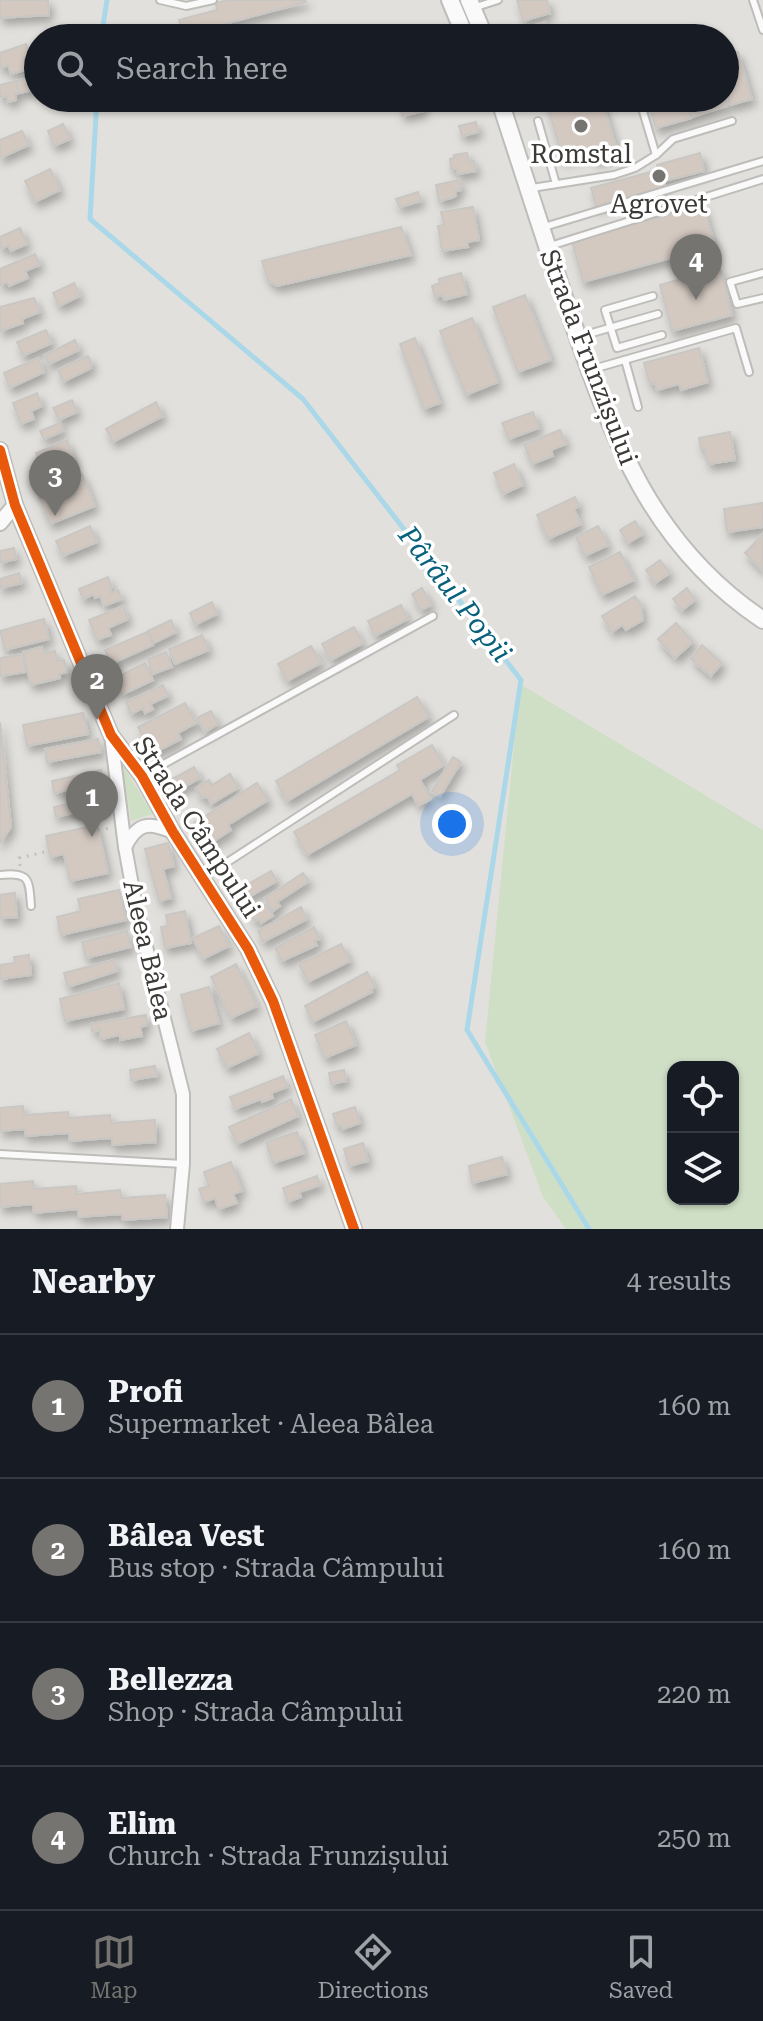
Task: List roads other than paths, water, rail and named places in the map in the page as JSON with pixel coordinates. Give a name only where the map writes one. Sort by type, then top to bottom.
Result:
[{"type":"main road","points":[[450,0],[460,24]]},
{"type":"main road","points":[[471,4],[479,24]]},
{"type":"main road","name":"Strada Frunzișului","points":[[504,112],[547,248],[623,456],[653,509],[677,543],[706,574],[763,620]]},
{"type":"street","name":"Strada Câmpului","points":[[0,450],[15,505],[111,735],[142,776],[173,832],[248,949],[273,1001],[354,1229]]},
{"type":"street","points":[[0,523],[15,505]]},
{"type":"street","name":"Aleea Bâlea","points":[[111,735],[125,847],[153,978],[180,1076],[184,1114],[177,1229]]},
{"type":"street","name":"Strada Câmpului","points":[[125,847],[133,832],[144,826],[156,825],[173,832]]},
{"type":"lane","points":[[160,0],[186,6],[213,0]]},
{"type":"lane","points":[[471,4],[498,0]]},
{"type":"lane","points":[[753,0],[763,30]]},
{"type":"lane","points":[[643,112],[656,155]]},
{"type":"lane","points":[[538,121],[556,184]]},
{"type":"lane","points":[[528,188],[614,175],[635,168],[656,155],[673,139],[732,121]]},
{"type":"lane","points":[[541,228],[763,161]]},
{"type":"lane","points":[[547,248],[763,179]]},
{"type":"lane","points":[[763,273],[730,282],[737,304],[763,298]]},
{"type":"lane","points":[[653,296],[605,310],[617,348],[662,335]]},
{"type":"lane","points":[[578,337],[658,314]]},
{"type":"lane","points":[[590,370],[736,328],[749,372]]},
{"type":"lane","points":[[625,360],[638,407]]},
{"type":"lane","points":[[142,776],[433,616]]},
{"type":"lane","points":[[203,878],[454,715]]},
{"type":"lane","points":[[0,875],[21,874],[30,886],[31,906]]},
{"type":"lane","points":[[0,1154],[183,1164]]},
{"type":"waterway","name":"Pârâul Popii","points":[[103,24],[107,0]]},
{"type":"waterway","name":"Pârâul Popii","points":[[96,112],[90,219],[303,399],[521,680],[467,1030],[589,1229]]},
{"type":"place","name":"Romstal","points":[[581,126]]},
{"type":"place","name":"Agrovet","points":[[659,176]]},
{"type":"place","name":"Elim","points":[[696,300]]},
{"type":"place","name":"Bellezza","points":[[55,516]]},
{"type":"place","name":"Bâlea Vest","points":[[97,720]]},
{"type":"place","name":"Profi","points":[[92,837]]}]
